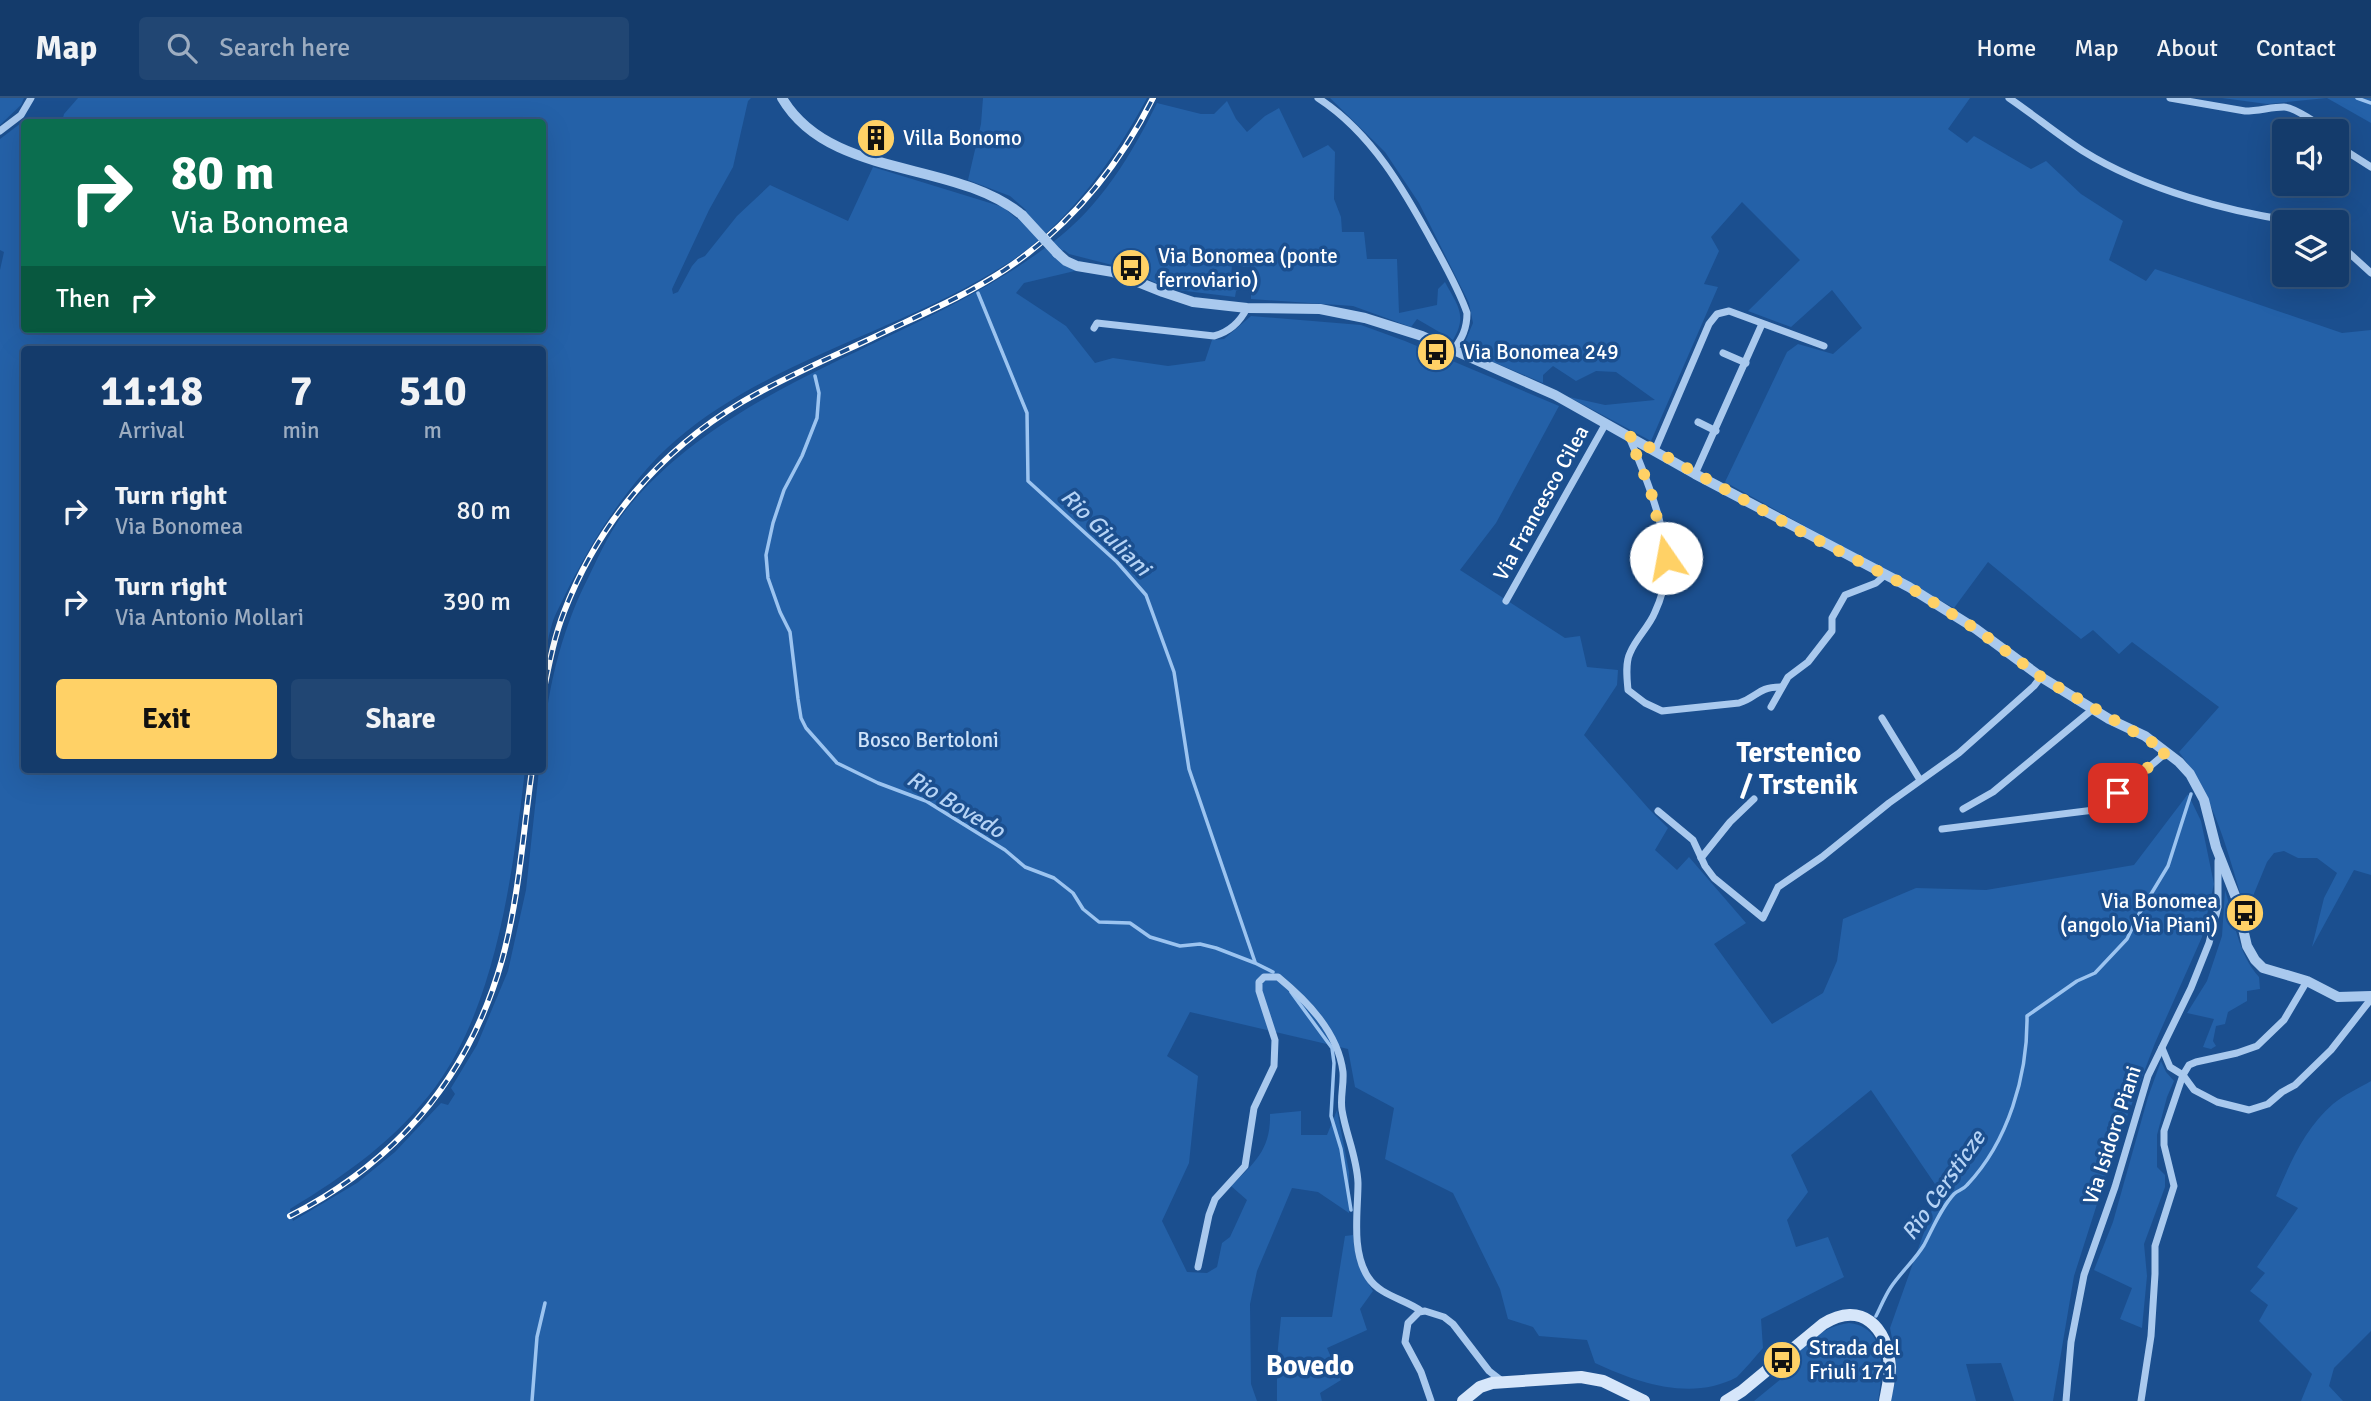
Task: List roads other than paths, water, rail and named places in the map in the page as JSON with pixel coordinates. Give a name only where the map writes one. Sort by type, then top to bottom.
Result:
[{"type":"main road","points":[[1726,1401],[1742,1391],[1823,1324],[1839,1316],[1848,1315],[1866,1318],[1880,1332],[1890,1371],[1885,1401]]},
{"type":"main road","points":[[1462,1401],[1480,1387],[1503,1382],[1581,1377],[1603,1381],[1644,1401]]},
{"type":"street","points":[[782,98],[824,141],[875,160],[999,198],[1022,215],[1066,261],[1113,272],[1193,302],[1345,313],[1408,331],[1555,395],[1695,474],[1909,587],[1966,623],[2041,677],[2167,751],[2197,785],[2204,800],[2216,847],[2236,898],[2243,934],[2255,960],[2267,970],[2307,981],[2339,997],[2371,998]]},
{"type":"street","points":[[1318,98],[1343,117],[1380,156],[1419,217],[1467,313],[1464,335],[1453,351]]},
{"type":"street","points":[[2010,98],[2084,151],[2141,179],[2199,199],[2272,218]]},
{"type":"street","points":[[2170,98],[2245,111],[2291,108],[2309,119]]},
{"type":"street","points":[[0,131],[21,115],[30,101]]},
{"type":"street","points":[[2349,152],[2371,167]]},
{"type":"street","points":[[2349,253],[2371,273]]},
{"type":"street","points":[[1094,328],[1097,323],[1214,336],[1224,334],[1235,325],[1247,308]]},
{"type":"street","points":[[1655,450],[1710,324],[1717,314],[1730,311],[1824,346]]},
{"type":"street","points":[[1695,474],[1762,324]]},
{"type":"street","points":[[1723,353],[1746,363]]},
{"type":"street","points":[[1698,422],[1716,431]]},
{"type":"street","name":"Via Francesco Cilea","points":[[1506,601],[1606,423]]},
{"type":"street","points":[[1629,436],[1654,504],[1666,558],[1666,571],[1664,587],[1655,613],[1629,653],[1628,690],[1644,703],[1662,711],[1740,703],[1766,687],[1781,687]]},
{"type":"street","points":[[1771,707],[1788,677],[1817,652],[1832,631],[1832,618],[1845,595],[1877,583],[1885,575]]},
{"type":"street","points":[[1658,811],[1693,841],[1714,878],[1763,918],[1778,887],[1822,858],[1863,822],[1959,753],[2041,677]]},
{"type":"street","points":[[1964,810],[1993,792],[2093,709]]},
{"type":"street","points":[[1882,718],[1920,780]]},
{"type":"street","points":[[1942,829],[2094,810],[2102,807],[2167,751]]},
{"type":"street","points":[[1701,858],[1730,822],[1755,799]]},
{"type":"street","name":"Via Isidoro Piani","points":[[2066,1401],[2071,1342],[2084,1275],[2115,1187],[2144,1085],[2199,970],[2213,929],[2219,901],[2216,847]]},
{"type":"street","points":[[1198,1268],[1212,1207],[1220,1192],[1245,1166],[1254,1108],[1274,1066],[1275,1040],[1259,991],[1259,982],[1264,977],[1278,977],[1293,989],[1324,1024],[1335,1043],[1340,1060],[1343,1072],[1342,1110],[1357,1170],[1357,1230],[1364,1271],[1377,1289],[1421,1311],[1444,1317],[1453,1324],[1489,1371],[1503,1382]]},
{"type":"street","points":[[2141,1401],[2151,1336],[2155,1246],[2174,1186],[2165,1145],[2165,1131],[2183,1075],[2189,1065],[2196,1062],[2257,1046],[2284,1020],[2307,981]]},
{"type":"street","points":[[2161,1048],[2170,1068],[2183,1075],[2188,1084],[2204,1096],[2249,1110],[2268,1104],[2295,1085],[2321,1059],[2371,998]]},
{"type":"street","points":[[1421,1311],[1413,1315],[1408,1323],[1405,1342],[1421,1372],[1431,1401]]},
{"type":"waterway","points":[[2357,98],[2371,103]]},
{"type":"waterway","name":"Rio Giuliani","points":[[978,293],[1027,413],[1028,481],[1117,562],[1146,595],[1174,672],[1189,769],[1255,962]]},
{"type":"waterway","name":"Rio Bovedo","points":[[815,376],[819,393],[817,418],[802,456],[784,490],[766,555],[768,578],[790,632],[801,718],[806,728],[837,763],[878,783],[926,801],[1005,850],[1025,867],[1054,878],[1073,893],[1083,909],[1099,922],[1130,923],[1150,937],[1180,946],[1200,944],[1216,948],[1273,972]]},
{"type":"waterway","name":"Rio Cersticze","points":[[1876,1316],[1891,1287],[1924,1245],[1945,1205],[1954,1194],[1965,1187],[1994,1149],[2013,1107],[2019,1084],[2024,1061],[2027,1016],[2077,981],[2095,973],[2127,939],[2168,866],[2191,794]]},
{"type":"waterway","name":"Rio Bovedo","points":[[1291,992],[1332,1048],[1334,1063],[1331,1116],[1341,1149],[1351,1210]]},
{"type":"waterway","points":[[532,1401],[537,1337],[545,1303]]},
{"type":"railway","points":[[546,679],[564,612],[595,549],[635,492],[684,443],[742,402],[956,298],[1006,269],[1051,234],[1091,193],[1125,147],[1153,98]]},
{"type":"railway","points":[[290,1216],[329,1194],[396,1142],[449,1078],[470,1042],[488,1002],[508,937],[532,773]]},
{"type":"place","name":"Villa Bonomo","points":[[876,138]]},
{"type":"place","name":"Via Bonomea (ponte ferroviario)","points":[[1131,268]]},
{"type":"place","name":"Via Bonomea 249","points":[[1436,352]]},
{"type":"place","name":"Via Bonomea (angolo Via Piani)","points":[[2245,913]]},
{"type":"place","name":"Strada del Friuli 171","points":[[1782,1360]]},
{"type":"district","name":"Terstenico / Trstenik","points":[[1799,768]]},
{"type":"district","name":"Bovedo","points":[[1310,1365]]},
{"type":"park label","name":"Bosco Bertoloni","points":[[928,740]]}]
